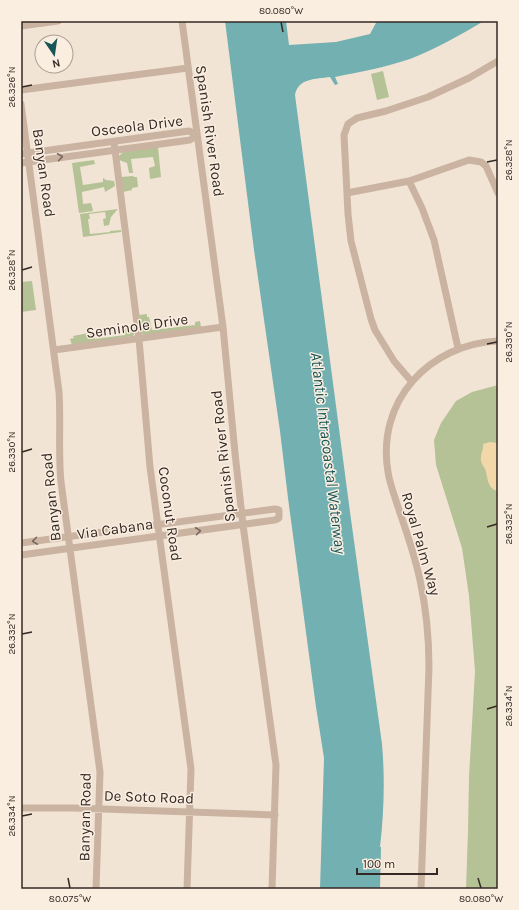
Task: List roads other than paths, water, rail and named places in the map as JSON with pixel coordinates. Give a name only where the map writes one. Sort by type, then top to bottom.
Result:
[{"type":"street","points":[[21,26],[58,21]]},
{"type":"street","name":"Spanish River Road","points":[[182,21],[223,327],[243,525],[276,764],[272,889]]},
{"type":"street","points":[[412,382],[394,361],[375,330],[357,269],[351,241],[347,193],[345,129],[349,123],[357,118],[386,111],[428,97],[469,78],[498,61]]},
{"type":"street","points":[[21,90],[188,68]]},
{"type":"street","name":"Banyan Road","points":[[21,104],[24,154],[29,162],[60,392],[59,462],[100,772],[96,889]]},
{"type":"street","name":"Osceola Drive","points":[[21,162],[190,140],[197,135],[189,131],[24,154]]},
{"type":"street","name":"Coconut Road","points":[[114,142],[139,339],[150,467],[191,769],[187,889]]},
{"type":"street","points":[[347,193],[409,181],[469,160],[475,160],[486,166],[498,193]]},
{"type":"street","points":[[409,181],[422,208],[434,240],[458,348]]},
{"type":"street","name":"Seminole Drive","points":[[54,350],[223,327]]},
{"type":"street","name":"Royal Palm Way","points":[[421,889],[429,645],[420,579],[410,542],[390,483],[386,460],[388,436],[394,413],[401,397],[412,382],[428,366],[437,359],[458,348],[476,343],[498,341]]},
{"type":"street","name":"Via Cabana","points":[[21,543],[275,509],[278,509],[280,513],[279,518],[275,520],[21,555]]},
{"type":"street","name":"De Soto Road","points":[[21,808],[47,807],[275,815]]},
{"type":"water","name":"Atlantic Intracoastal Waterway","points":[[225,21],[286,21],[289,45],[336,42],[370,34],[377,21],[484,21],[457,37],[410,59],[382,67],[335,77],[338,84],[335,85],[330,77],[308,80],[300,85],[295,95],[382,744],[384,796],[380,847],[380,889],[320,889],[324,758],[254,250]]}]
